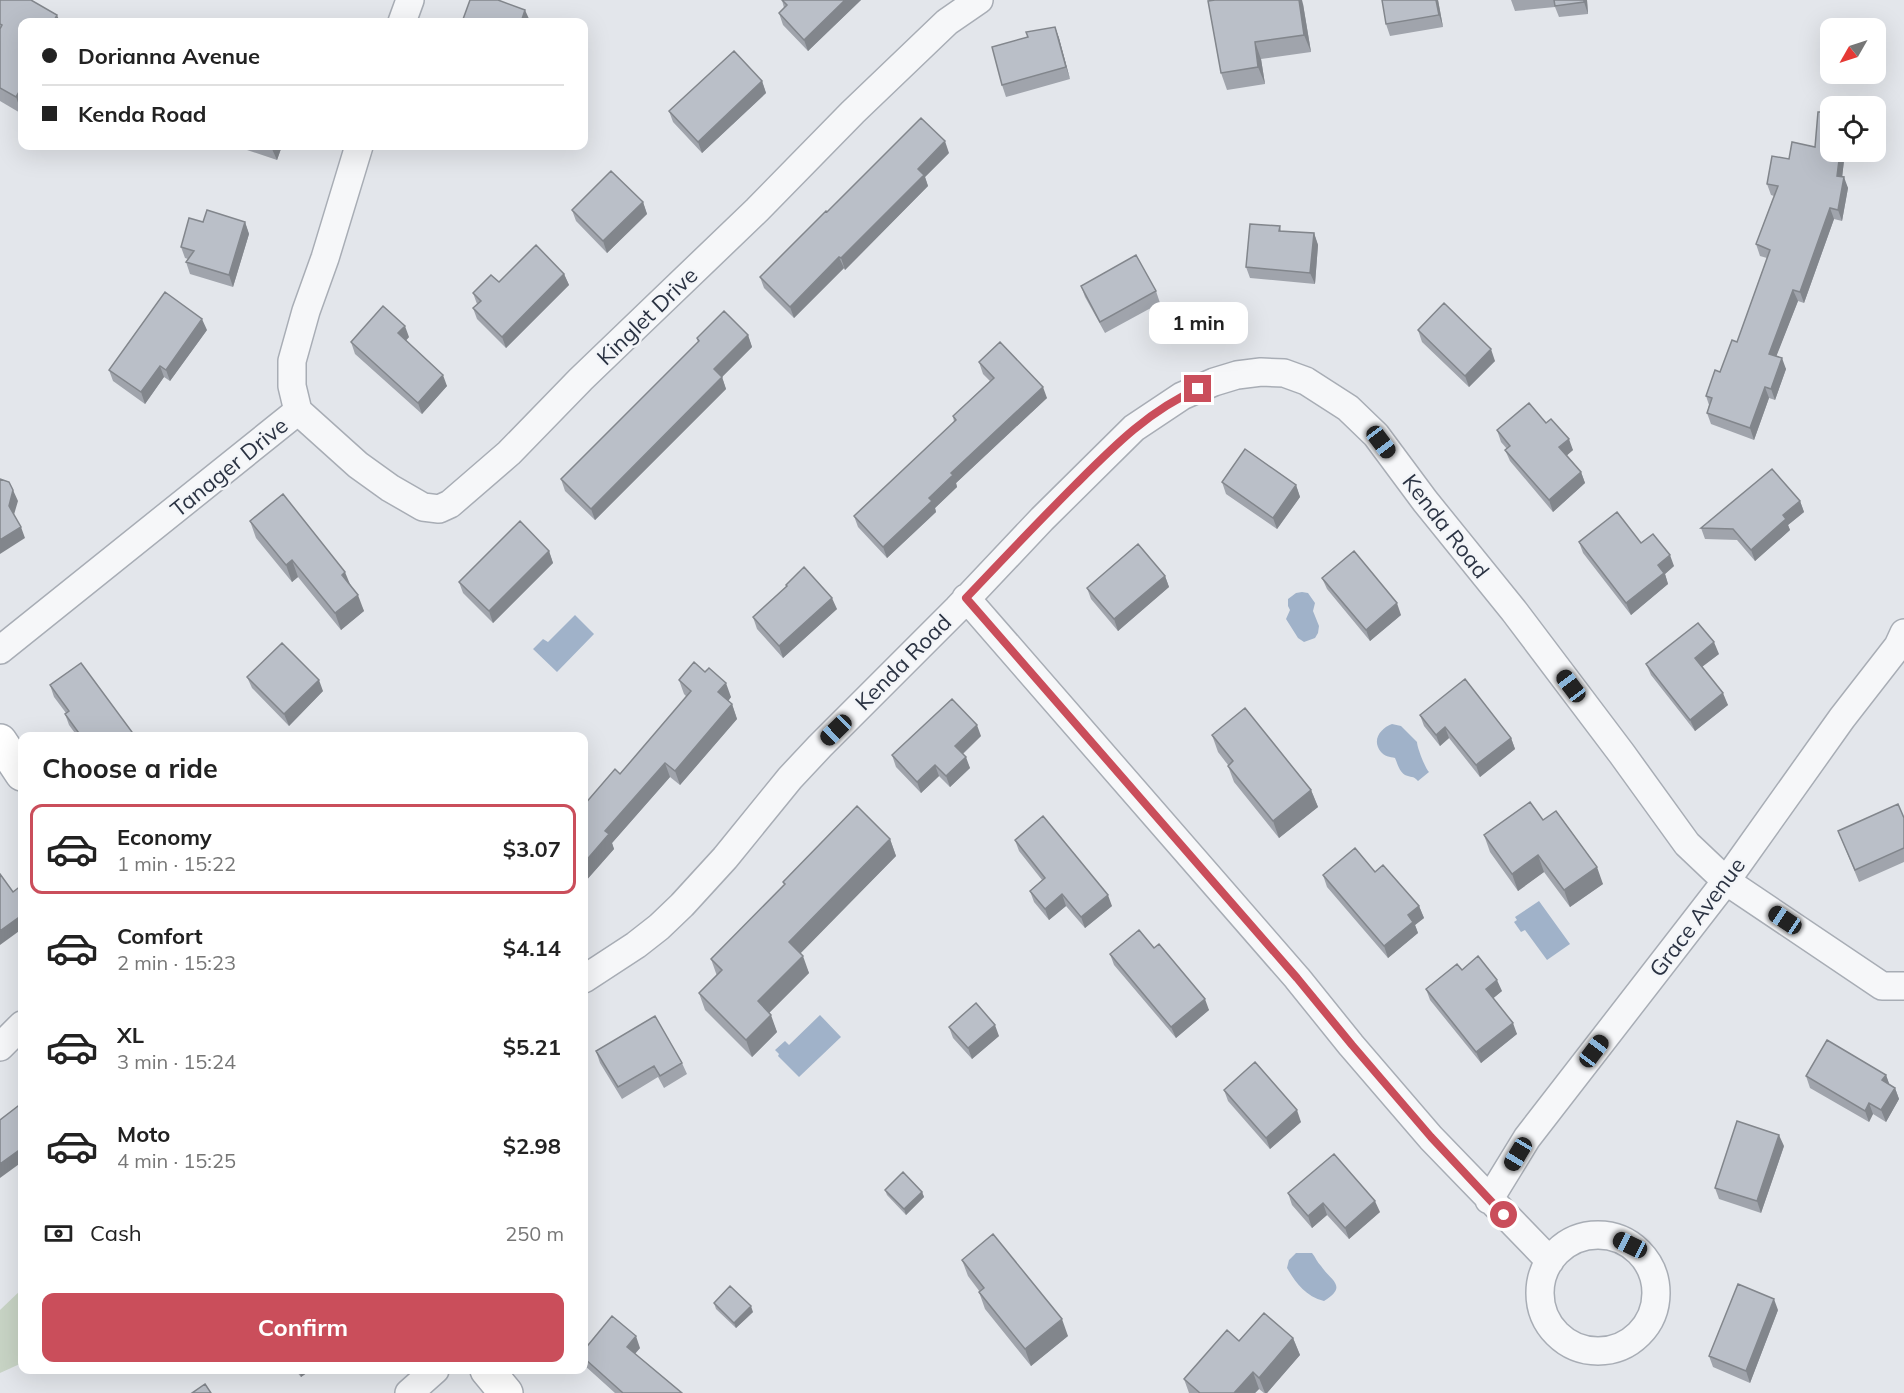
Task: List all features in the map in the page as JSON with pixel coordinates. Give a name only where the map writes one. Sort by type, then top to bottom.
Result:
[{"type":"street","points":[[403,18],[410,0]]},
{"type":"street","name":"Kinglet Drive","points":[[298,411],[358,465],[390,488],[423,507],[439,509],[450,504],[509,453],[581,379],[757,210],[853,112],[947,22],[979,0]]},
{"type":"street","name":"Tanager Drive","points":[[0,651],[298,411],[292,386],[292,361],[358,150]]},
{"type":"street","name":"Kenda Road","points":[[588,976],[636,945],[682,905],[725,858],[812,754],[1134,428],[1182,396],[1237,375],[1261,372],[1284,373],[1306,381],[1348,408],[1376,435],[1425,501],[1521,620],[1687,844],[1726,881],[1882,986],[1904,986]]},
{"type":"street","points":[[966,598],[1297,978],[1424,1129],[1550,1261]]},
{"type":"street","name":"Grace Avenue","points":[[1490,1200],[1527,1138],[1726,881],[1842,718],[1898,646],[1904,633]]},
{"type":"street","points":[[0,741],[18,768]]},
{"type":"street","points":[[0,1047],[18,1029]]},
{"type":"street","points":[[1595,1235],[1613,1237],[1630,1245],[1644,1257],[1653,1273],[1657,1291],[1655,1309],[1647,1325],[1635,1339],[1621,1347],[1605,1351],[1589,1351],[1573,1346],[1559,1336],[1544,1315],[1540,1292],[1543,1276],[1550,1261],[1562,1248],[1578,1239],[1595,1235]]},
{"type":"street","points":[[409,1393],[430,1374]]},
{"type":"street","points":[[489,1374],[506,1393]]},
{"type":"green space","points":[[18,1293],[18,1365],[0,1373],[0,1310]]},
{"type":"water","points":[[1302,592],[1308,593],[1315,603],[1313,611],[1319,626],[1315,638],[1304,642],[1298,638],[1286,619],[1290,610],[1288,599]]},
{"type":"water","points":[[575,615],[594,634],[557,672],[533,649],[543,639],[548,642]]},
{"type":"water","points":[[1392,724],[1401,726],[1417,742],[1429,772],[1418,781],[1403,773],[1395,758],[1387,756],[1378,748],[1379,735],[1384,728]]},
{"type":"water","points":[[1539,901],[1570,944],[1547,960],[1525,930],[1521,932],[1514,922],[1517,920],[1515,917]]},
{"type":"water","points":[[820,1015],[841,1037],[799,1077],[775,1050],[785,1041],[789,1045]]},
{"type":"water","points":[[1296,1253],[1312,1253],[1335,1283],[1335,1291],[1324,1301],[1311,1296],[1302,1288],[1287,1268],[1289,1260]]},
{"type":"building","points":[[0,0],[31,0],[57,15],[55,18],[18,18],[18,94],[16,97],[0,88],[0,29],[2,25],[0,24]]},
{"type":"building","points":[[470,0],[498,0],[525,10],[522,18],[463,18]]},
{"type":"building","points":[[782,0],[845,0],[804,40],[779,13],[787,5]]},
{"type":"building","points":[[1299,0],[1304,35],[1255,42],[1258,67],[1221,73],[1208,1]]},
{"type":"building","points":[[1382,0],[1436,0],[1439,15],[1386,24]]},
{"type":"building","points":[[1554,0],[1584,0],[1584,2],[1555,6]]},
{"type":"building","points":[[1055,27],[1066,67],[1002,85],[992,47],[1028,37],[1026,32]]},
{"type":"building","points":[[734,51],[762,81],[698,142],[669,111]]},
{"type":"building","points":[[1818,112],[1820,112],[1820,162],[1839,162],[1837,176],[1844,177],[1838,210],[1830,208],[1800,292],[1793,290],[1769,354],[1782,358],[1771,389],[1765,387],[1750,428],[1707,413],[1712,398],[1706,396],[1715,370],[1720,372],[1732,340],[1737,342],[1770,250],[1756,244],[1778,186],[1767,184],[1772,156],[1789,159],[1792,142],[1815,147]]},
{"type":"building","points":[[921,118],[945,141],[918,169],[924,175],[790,307],[760,277]]},
{"type":"building","points":[[611,171],[643,202],[603,241],[572,210]]},
{"type":"building","points":[[207,210],[245,222],[229,275],[186,262],[194,251],[181,247],[189,218],[203,222]]},
{"type":"building","points":[[1250,224],[1280,226],[1279,231],[1314,233],[1310,273],[1246,267]]},
{"type":"building","points":[[536,245],[564,274],[502,337],[473,308],[481,301],[473,293],[491,275],[499,282]]},
{"type":"building","points":[[1136,255],[1156,291],[1100,322],[1081,286]]},
{"type":"building","points":[[165,292],[202,319],[166,370],[160,366],[141,392],[109,370]]},
{"type":"building","points":[[1444,303],[1491,349],[1465,376],[1418,330]]},
{"type":"building","points":[[383,306],[405,326],[398,333],[443,375],[418,403],[351,342]]},
{"type":"building","points":[[724,311],[748,335],[714,369],[722,377],[591,509],[561,479],[699,341],[697,338]]},
{"type":"building","points":[[1000,342],[1043,387],[951,473],[953,475],[929,498],[932,501],[883,547],[854,516],[956,420],[953,416],[994,378],[979,362]]},
{"type":"building","points":[[1529,403],[1546,423],[1551,419],[1569,439],[1559,447],[1581,472],[1549,500],[1505,450],[1510,446],[1497,430]]},
{"type":"building","points":[[1245,449],[1296,485],[1273,518],[1222,482]]},
{"type":"building","points":[[1772,469],[1800,501],[1783,515],[1786,519],[1751,550],[1733,529],[1701,528]]},
{"type":"building","points":[[0,479],[9,482],[13,490],[9,506],[21,527],[0,540]]},
{"type":"building","points":[[283,494],[345,572],[342,575],[358,595],[335,613],[292,560],[286,565],[250,521]]},
{"type":"building","points":[[1617,512],[1641,543],[1653,534],[1670,555],[1658,565],[1664,573],[1626,603],[1579,542]]},
{"type":"building","points":[[520,521],[549,551],[489,611],[459,582]]},
{"type":"building","points":[[1138,544],[1165,576],[1114,619],[1087,588]]},
{"type":"building","points":[[1354,551],[1397,603],[1366,630],[1322,578]]},
{"type":"building","points":[[804,567],[832,598],[779,646],[753,617]]},
{"type":"building","points":[[1698,623],[1714,642],[1695,658],[1723,693],[1690,720],[1646,664]]},
{"type":"building","points":[[282,643],[319,680],[284,714],[247,677]]},
{"type":"building","points":[[694,662],[705,672],[709,668],[726,683],[718,692],[732,704],[675,771],[665,763],[605,831],[609,834],[588,858],[588,800],[615,769],[620,774],[691,691],[679,680]]},
{"type":"building","points":[[81,663],[132,732],[78,732],[65,714],[69,711],[50,685]]},
{"type":"building","points":[[1465,679],[1511,738],[1476,765],[1445,727],[1436,735],[1420,715]]},
{"type":"building","points":[[952,699],[977,725],[955,746],[966,757],[946,776],[935,765],[917,782],[892,755]]},
{"type":"building","points":[[1245,708],[1311,790],[1273,821],[1228,766],[1233,761],[1212,735]]},
{"type":"building","points":[[1530,802],[1543,820],[1556,811],[1597,867],[1564,890],[1538,855],[1512,874],[1484,835]]},
{"type":"building","points":[[1898,804],[1904,818],[1904,848],[1855,870],[1838,831]]},
{"type":"building","points":[[857,806],[890,839],[789,942],[803,956],[758,1001],[771,1015],[746,1040],[699,993],[722,970],[711,959]]},
{"type":"building","points":[[1043,816],[1108,895],[1081,917],[1062,894],[1045,909],[1030,891],[1045,878],[1015,840]]},
{"type":"building","points":[[1355,848],[1375,872],[1383,865],[1419,906],[1408,915],[1413,922],[1384,946],[1323,875]]},
{"type":"building","points":[[0,874],[13,892],[18,888],[18,918],[0,931]]},
{"type":"building","points":[[1139,930],[1154,948],[1159,944],[1205,999],[1171,1027],[1110,954]]},
{"type":"building","points":[[1478,956],[1497,980],[1486,989],[1513,1023],[1476,1052],[1426,989],[1457,964],[1462,970]]},
{"type":"building","points":[[976,1003],[995,1025],[968,1048],[949,1027]]},
{"type":"building","points":[[655,1016],[682,1063],[660,1076],[654,1066],[618,1087],[596,1051]]},
{"type":"building","points":[[1827,1040],[1886,1075],[1882,1080],[1895,1088],[1881,1110],[1869,1103],[1865,1111],[1806,1076]]},
{"type":"building","points":[[1255,1062],[1297,1110],[1266,1138],[1224,1090]]},
{"type":"building","points":[[18,1106],[18,1151],[0,1164],[0,1120]]},
{"type":"building","points":[[1737,1121],[1779,1135],[1757,1201],[1715,1188]]},
{"type":"building","points":[[1334,1154],[1375,1201],[1345,1228],[1323,1203],[1308,1216],[1288,1193]]},
{"type":"building","points":[[903,1172],[922,1192],[904,1209],[885,1190]]},
{"type":"building","points":[[993,1234],[1062,1319],[1025,1349],[979,1292],[984,1288],[962,1260]]},
{"type":"building","points":[[1738,1284],[1774,1299],[1746,1371],[1709,1356]]},
{"type":"building","points":[[730,1286],[751,1306],[734,1323],[714,1303]]},
{"type":"building","points":[[1264,1313],[1293,1338],[1259,1378],[1253,1372],[1234,1393],[1200,1393],[1184,1379],[1227,1330],[1239,1341]]},
{"type":"building","points":[[612,1316],[636,1336],[627,1347],[682,1393],[623,1393],[588,1362],[588,1345]]},
{"type":"building","points":[[205,1384],[211,1393],[192,1393]]},
{"type":"route","points":[[1198,389],[1167,405],[1134,428],[966,598],[1297,978],[1431,1137],[1504,1215]]}]
